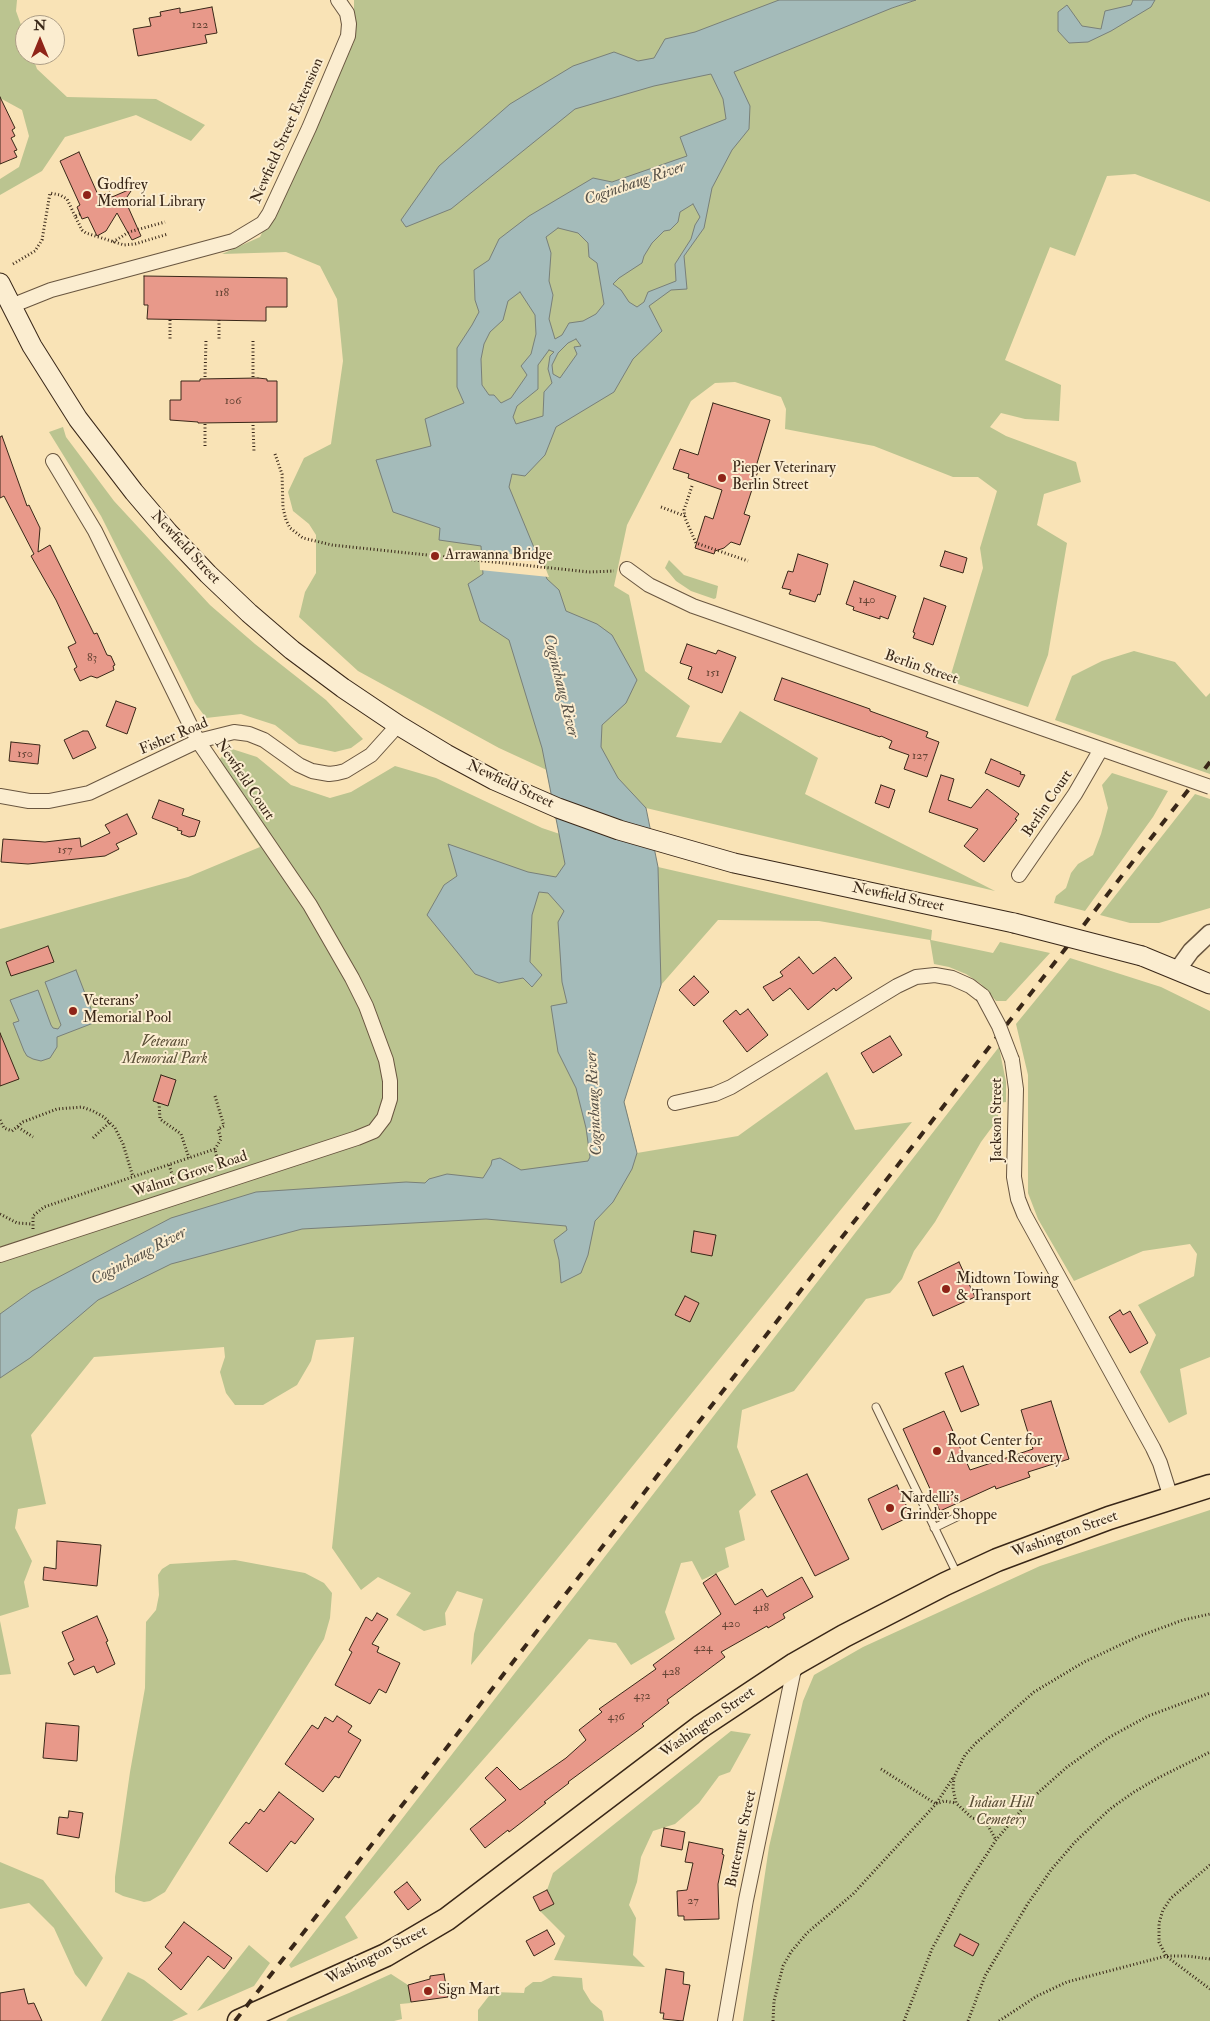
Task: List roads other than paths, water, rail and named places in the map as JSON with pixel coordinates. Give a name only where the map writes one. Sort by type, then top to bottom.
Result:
[{"type":"highway","name":"Washington Street","points":[[239,2021],[386,1955],[440,1924],[478,1897],[666,1752],[795,1664],[844,1636],[958,1577],[1051,1538],[1210,1486]]},
{"type":"main road","name":"Newfield Street","points":[[0,283],[32,346],[78,419],[134,492],[168,532],[249,614],[292,650],[343,688],[446,754],[494,780],[558,808],[619,830],[678,848],[734,863],[1014,923],[1142,956],[1178,969],[1210,984]]},
{"type":"street","name":"Newfield Street Extension","points":[[11,306],[52,290],[234,241],[262,223],[269,214],[309,128],[348,36],[349,24],[347,13],[338,0]]},
{"type":"street","name":"Newfield Court","points":[[53,461],[95,531],[198,741],[310,905],[366,1006],[386,1060],[390,1081],[390,1099],[384,1118]]},
{"type":"street","name":"Berlin Street","points":[[627,569],[649,585],[693,606],[1210,787]]},
{"type":"street","name":"Fisher Road","points":[[0,796],[29,801],[49,801],[89,793],[198,741],[225,733],[242,732],[264,740],[312,771],[329,774],[345,771],[363,762],[377,750],[398,725]]},
{"type":"street","name":"Berlin Court","points":[[1019,875],[1074,794],[1101,749]]},
{"type":"street","points":[[1178,969],[1191,951],[1210,933]]},
{"type":"street","name":"Jackson Street","points":[[675,1103],[715,1094],[731,1087],[897,986],[916,977],[935,975],[952,978],[970,986],[983,996],[999,1026],[1012,1060],[1016,1089],[1014,1177],[1018,1199],[1024,1214],[1153,1448],[1160,1463],[1171,1498]]},
{"type":"street","name":"Walnut Grove Road","points":[[0,1254],[357,1138],[374,1131],[384,1118]]},
{"type":"street","name":"Butternut Street","points":[[725,2021],[736,1952],[795,1664]]},
{"type":"lane","points":[[876,1407],[958,1577]]},
{"type":"lane","points":[[934,1528],[963,1514]]},
{"type":"water","name":"Coginchaug River","points":[[779,0],[916,0],[734,72],[750,106],[749,129],[732,150],[712,188],[704,228],[684,256],[687,289],[671,290],[649,306],[662,331],[633,359],[614,392],[556,427],[545,455],[525,476],[512,474],[509,487],[547,579],[559,590],[566,611],[597,624],[612,635],[637,680],[626,703],[602,725],[601,747],[618,778],[646,808],[658,867],[661,985],[624,1102],[637,1153],[632,1169],[613,1202],[595,1221],[588,1255],[581,1273],[561,1283],[559,1260],[554,1240],[567,1230],[566,1226],[486,1219],[302,1229],[171,1264],[98,1300],[30,1358],[0,1378],[0,1314],[32,1291],[171,1218],[256,1192],[406,1182],[425,1183],[429,1179],[447,1174],[483,1178],[492,1160],[500,1158],[521,1170],[588,1161],[590,1157],[586,1128],[576,1088],[558,1052],[551,1006],[567,1003],[562,982],[558,922],[564,911],[548,893],[539,892],[532,915],[530,962],[542,975],[532,987],[523,978],[499,983],[475,974],[427,915],[444,885],[457,876],[448,844],[528,872],[556,877],[565,864],[542,748],[509,640],[480,621],[468,584],[483,574],[481,546],[439,540],[440,528],[393,512],[376,460],[431,446],[425,419],[464,403],[457,387],[457,348],[479,312],[475,300],[474,270],[489,260],[499,239],[529,216],[593,178],[612,182],[687,156],[680,137],[726,119],[723,99],[711,74],[654,86],[575,109],[451,209],[406,227],[401,220],[439,166],[510,104],[573,66],[614,52],[638,61],[654,58],[665,39],[695,32]],"holes":[[[693,204],[700,217],[695,225],[691,239],[675,264],[676,281],[648,292],[644,302],[637,307],[629,302],[621,290],[613,284],[642,263],[652,243],[664,231],[670,230],[678,222],[680,212]],[[558,228],[578,233],[588,243],[589,257],[597,263],[604,304],[596,314],[583,321],[569,323],[562,335],[555,339],[549,319],[553,295],[549,281],[551,253],[546,237]],[[520,292],[535,315],[536,334],[531,354],[521,366],[527,375],[511,398],[501,403],[494,395],[489,395],[482,385],[481,359],[484,344],[490,332],[503,320],[508,301]],[[576,339],[581,346],[574,347],[577,354],[560,378],[553,374],[552,365],[558,353],[568,343]],[[549,350],[554,352],[550,356],[548,369],[552,383],[544,392],[543,416],[516,424],[513,417],[517,406],[538,389],[538,365]]]},
{"type":"water","points":[[1133,0],[1155,0],[1151,7],[1111,31],[1088,42],[1069,43],[1058,31],[1058,12],[1067,5],[1082,26],[1101,29],[1105,11],[1131,5]]},
{"type":"water","name":"Veterans' Memorial Pool","points":[[76,970],[96,1022],[57,1037],[57,1047],[50,1058],[41,1061],[27,1056],[13,1023],[19,1021],[10,1000],[38,990],[51,1025],[53,1028],[58,1029],[61,1025],[45,982]]},
{"type":"railway","points":[[235,2021],[1210,762]]},
{"type":"place","name":"Godfrey Memorial Library","points":[[87,195]]},
{"type":"place","name":"Pieper Veterinary Berlin Street","points":[[722,478]]},
{"type":"place","name":"Arrawanna Bridge","points":[[435,556]]},
{"type":"place","name":"Veterans' Memorial Pool","points":[[73,1011]]},
{"type":"place","name":"Midtown Towing & Transport","points":[[946,1289]]},
{"type":"place","name":"Root Center for Advanced Recovery","points":[[937,1451]]},
{"type":"place","name":"Nardelli's Grinder Shoppe","points":[[890,1508]]},
{"type":"place","name":"Sign Mart","points":[[428,1991]]},
{"type":"park label","name":"Veterans Memorial Park","points":[[165,1052]]},
{"type":"park label","name":"Indian Hill Cemetery","points":[[1001,1812]]}]
